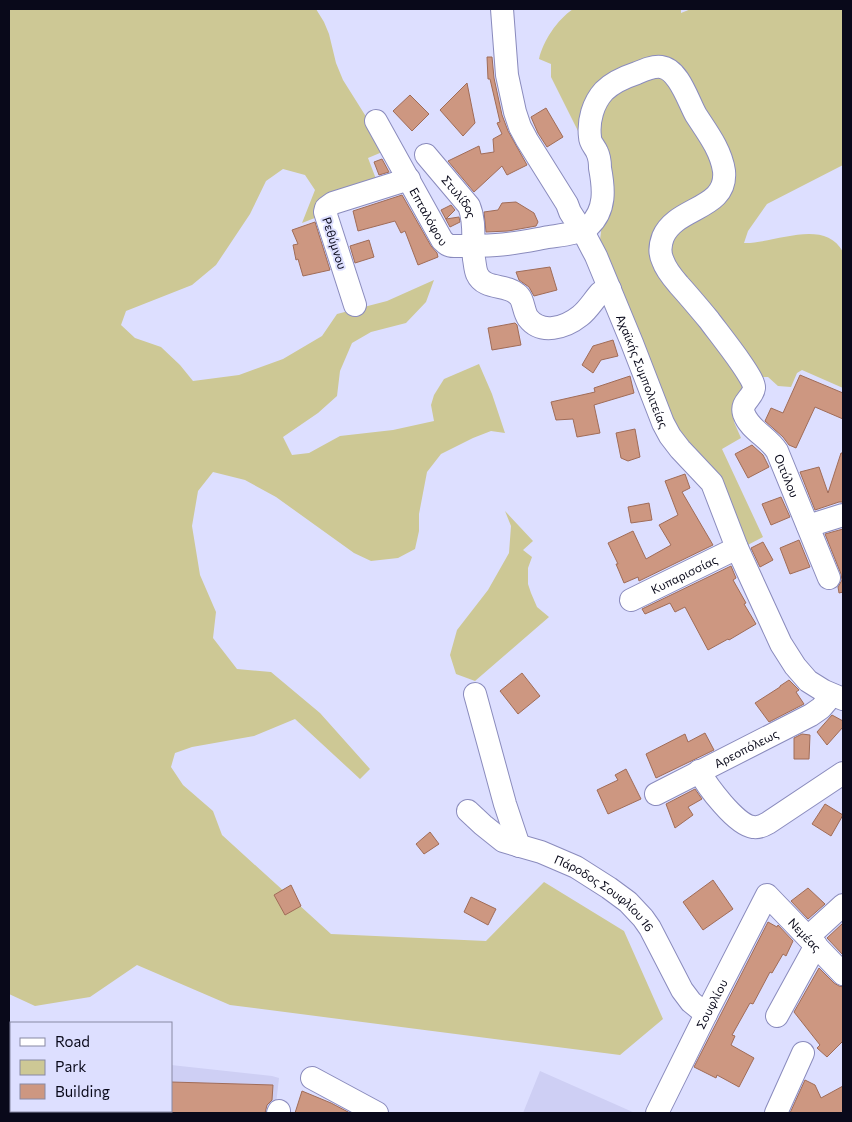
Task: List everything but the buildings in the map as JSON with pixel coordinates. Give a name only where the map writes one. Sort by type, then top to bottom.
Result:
[{"type":"street","name":"Αχαϊκής Συμπολιτείας","points":[[502,9],[504,56],[517,120],[596,256],[663,423],[674,443],[712,483],[737,548],[774,630],[788,655],[808,681],[838,697]]},
{"type":"street","name":"Οιτύλου","points":[[581,230],[596,218],[603,200],[603,182],[598,153],[590,139],[590,124],[595,104],[605,90],[627,76],[648,68],[660,67],[668,69],[678,79],[695,113],[713,142],[723,164],[724,181],[718,194],[712,200],[680,217],[670,226],[664,234],[662,242],[660,251],[662,259],[668,271],[709,320],[754,383],[754,391],[744,405],[744,413],[751,426],[772,444],[777,451],[829,578]]},
{"type":"street","name":"Επταλόφου","points":[[376,121],[446,244],[454,246],[498,245],[570,234],[581,230]]},
{"type":"street","name":"Στυλίδος","points":[[426,155],[469,206],[474,230],[473,246],[478,277],[490,285],[509,289],[517,294],[529,318],[536,325],[542,328],[550,328],[574,320],[585,312],[600,293],[610,289]]},
{"type":"street","name":"Ρεθύμνου","points":[[355,305],[325,212],[326,208],[333,203],[409,179]]},
{"type":"street","points":[[808,526],[843,515]]},
{"type":"street","name":"Κυπαρισσίας","points":[[631,600],[737,548]]},
{"type":"street","points":[[475,694],[518,846]]},
{"type":"street","name":"Αρεοπόλεως","points":[[656,794],[811,715],[838,697]]},
{"type":"street","points":[[699,771],[707,785],[731,813],[744,824],[754,828],[761,827],[843,773]]},
{"type":"street","name":"Πάροδος Σουφλίου 16","points":[[468,811],[483,826],[503,841],[530,848],[576,867],[628,902],[650,928],[687,997],[706,1014]]},
{"type":"street","name":"Σουφλίου","points":[[657,1113],[766,895]]},
{"type":"street","name":"Νεμέας","points":[[766,895],[843,974]]},
{"type":"street","points":[[776,1016],[812,941],[843,905]]},
{"type":"street","points":[[776,1113],[803,1053]]},
{"type":"street","points":[[312,1078],[377,1113]]},
{"type":"shaded area","points":[[9,1032],[10,1112],[172,1112],[172,1065],[279,1078],[275,1113],[9,1113]]},
{"type":"shaded area","points":[[540,1071],[635,1113],[523,1113]]},
{"type":"green space","points":[[9,9],[316,9],[324,22],[343,80],[387,150],[368,158],[381,192],[302,223],[315,190],[305,175],[283,169],[266,181],[250,214],[216,265],[192,285],[126,311],[121,325],[135,338],[161,347],[193,381],[239,375],[283,359],[322,336],[337,314],[387,301],[434,280],[426,302],[406,323],[371,332],[352,343],[340,371],[337,396],[318,413],[283,437],[292,455],[309,453],[340,436],[393,430],[434,421],[431,405],[434,395],[444,379],[479,364],[492,394],[505,433],[491,431],[441,454],[427,472],[415,549],[398,558],[371,561],[354,553],[276,497],[245,480],[213,472],[198,491],[192,526],[200,575],[216,612],[213,638],[237,669],[271,672],[320,713],[370,769],[360,779],[295,719],[254,736],[192,747],[175,753],[171,767],[183,785],[213,811],[222,835],[331,934],[486,941],[544,882],[624,931],[663,1019],[620,1055],[230,1005],[137,965],[90,997],[35,1006],[9,994]]},
{"type":"green space","points":[[573,9],[681,9],[681,13],[691,9],[843,9],[843,165],[767,204],[748,231],[744,243],[811,234],[824,236],[835,242],[843,252],[843,388],[802,370],[797,373],[791,387],[778,386],[768,377],[758,377],[657,238],[750,386],[733,412],[734,422],[741,438],[722,449],[763,537],[740,549],[685,447],[608,263],[600,240],[602,224],[587,149],[551,77],[551,64],[539,59],[552,31]]},
{"type":"green space","points":[[505,511],[533,541],[523,550],[532,557],[528,568],[528,584],[537,607],[549,617],[475,681],[456,674],[450,655],[457,630],[488,590],[509,553],[511,526]]}]
